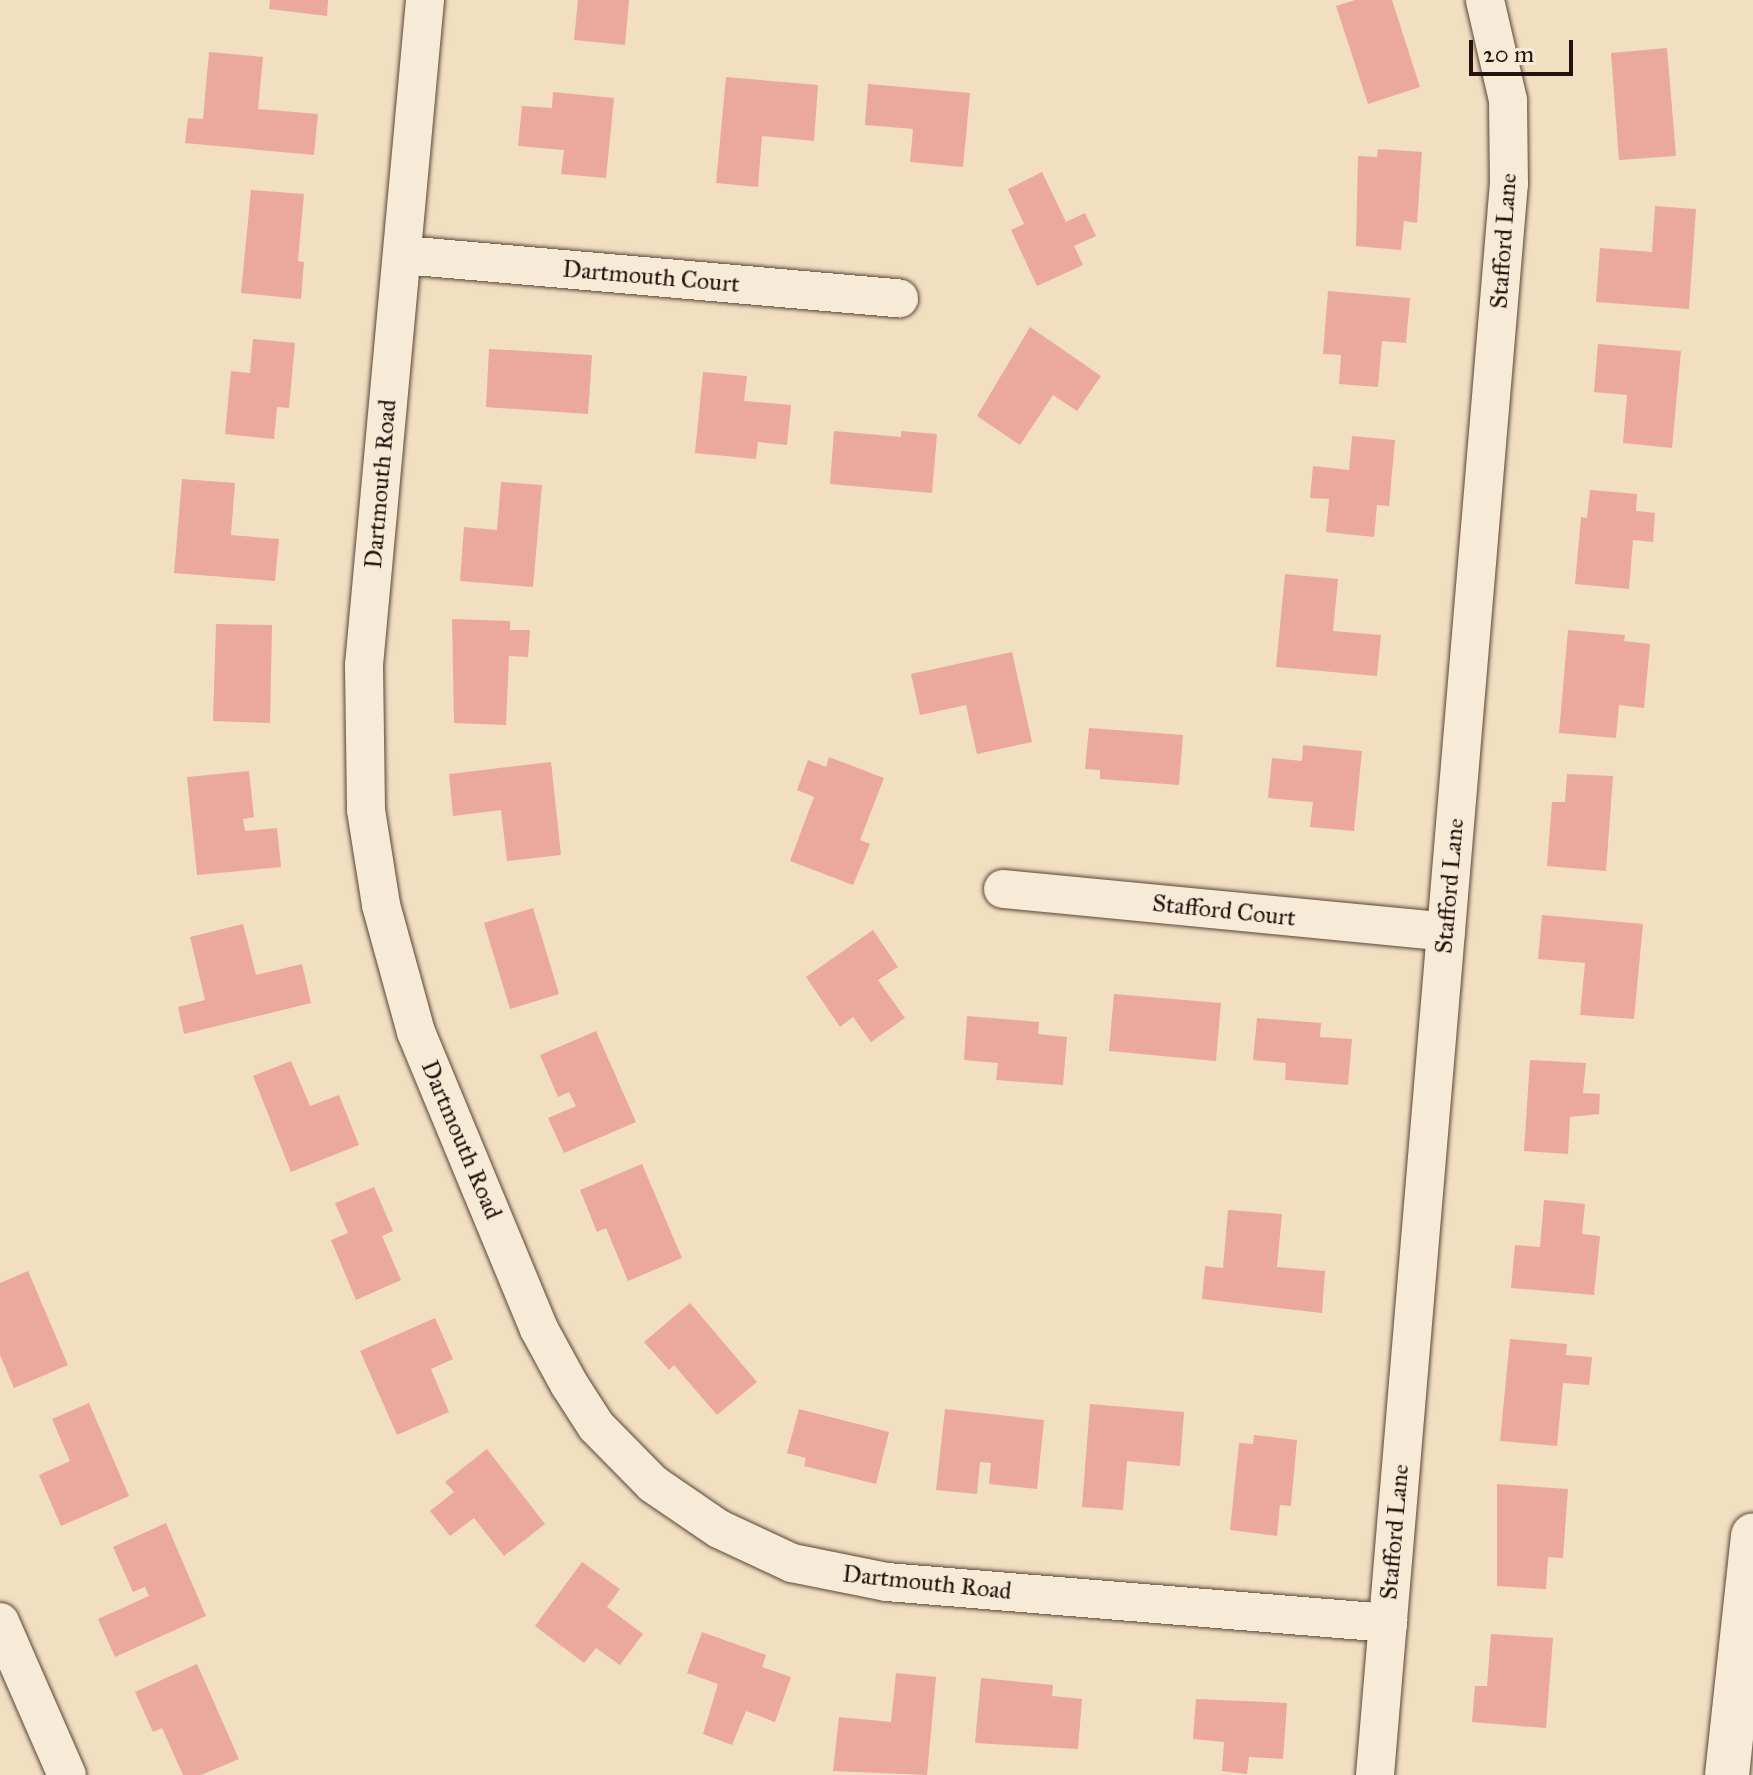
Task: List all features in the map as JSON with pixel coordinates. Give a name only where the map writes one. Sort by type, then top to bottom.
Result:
[{"type":"main road","points":[[1727,1775],[1753,1535]]},
{"type":"street","name":"Dartmouth Road","points":[[425,0],[363,681],[364,778],[372,857],[392,954],[416,1032],[539,1329],[596,1426],[653,1484],[719,1529],[792,1563],[839,1575],[1388,1623]]},
{"type":"street","name":"Stafford Lane","points":[[1375,1775],[1510,169],[1508,100],[1485,0]]},
{"type":"street","name":"Dartmouth Court","points":[[403,255],[899,298]]},
{"type":"street","name":"Stafford Court","points":[[1003,889],[1446,932]]},
{"type":"street","points":[[0,1622],[67,1775]]},
{"type":"building","points":[[270,0],[328,0],[327,16],[269,9]]},
{"type":"building","points":[[578,0],[629,0],[625,45],[574,40]]},
{"type":"building","points":[[1355,0],[1392,0],[1420,87],[1368,104],[1336,6]]},
{"type":"building","points":[[1667,48],[1676,156],[1619,160],[1611,53]]},
{"type":"building","points":[[209,52],[263,57],[258,109],[318,114],[314,155],[185,143],[188,118],[203,119]]},
{"type":"building","points":[[726,77],[818,85],[814,141],[762,136],[758,187],[716,183]]},
{"type":"building","points":[[868,84],[970,93],[963,167],[910,162],[913,129],[865,125]]},
{"type":"building","points":[[553,92],[614,98],[606,178],[561,174],[564,150],[518,146],[522,106],[552,108]]},
{"type":"building","points":[[1378,149],[1422,152],[1417,223],[1404,221],[1401,250],[1356,246],[1358,156],[1377,157]]},
{"type":"building","points":[[1042,172],[1066,222],[1085,213],[1096,236],[1074,246],[1083,265],[1037,286],[1011,230],[1024,224],[1008,189]]},
{"type":"building","points":[[251,190],[304,194],[298,261],[304,262],[301,299],[241,293]]},
{"type":"building","points":[[1655,206],[1696,209],[1689,309],[1596,302],[1600,248],[1652,252]]},
{"type":"building","points":[[1328,291],[1410,298],[1406,343],[1382,341],[1378,387],[1339,384],[1341,355],[1323,354]]},
{"type":"building","points":[[1030,327],[1101,376],[1077,411],[1053,395],[1020,445],[977,416]]},
{"type":"building","points":[[253,339],[295,343],[289,408],[277,407],[274,439],[225,434],[231,371],[250,373]]},
{"type":"building","points":[[1598,344],[1681,351],[1672,448],[1623,443],[1627,395],[1594,392]]},
{"type":"building","points":[[489,349],[592,355],[588,414],[486,407]]},
{"type":"building","points":[[703,372],[747,376],[744,401],[791,405],[787,445],[758,442],[756,459],[695,453]]},
{"type":"building","points":[[834,431],[901,437],[901,431],[937,434],[932,493],[830,484]]},
{"type":"building","points":[[1352,436],[1395,440],[1389,506],[1377,505],[1374,537],[1326,532],[1329,499],[1310,498],[1313,466],[1349,470]]},
{"type":"building","points":[[182,479],[235,483],[231,535],[279,539],[275,581],[174,573]]},
{"type":"building","points":[[501,482],[542,485],[533,587],[460,581],[464,527],[497,530]]},
{"type":"building","points":[[1590,490],[1637,494],[1636,511],[1655,513],[1653,542],[1633,540],[1629,589],[1575,584],[1581,517],[1587,518]]},
{"type":"building","points":[[1285,574],[1338,579],[1333,631],[1381,635],[1377,676],[1276,667]]},
{"type":"building","points":[[452,619],[510,621],[510,630],[530,630],[528,657],[509,656],[506,725],[454,723]]},
{"type":"building","points":[[216,624],[272,625],[270,723],[213,721]]},
{"type":"building","points":[[1568,630],[1625,635],[1624,641],[1650,644],[1644,708],[1619,705],[1616,738],[1559,733]]},
{"type":"building","points":[[1012,652],[1032,742],[977,754],[966,705],[920,715],[911,674]]},
{"type":"building","points":[[1089,728],[1183,735],[1179,785],[1100,779],[1100,770],[1085,769]]},
{"type":"building","points":[[1303,745],[1362,751],[1354,831],[1310,827],[1313,802],[1268,798],[1272,758],[1302,761]]},
{"type":"building","points":[[829,757],[884,778],[860,840],[870,844],[853,885],[790,861],[814,797],[797,790],[808,760],[826,767]]},
{"type":"building","points":[[551,762],[561,855],[507,861],[501,810],[453,816],[449,774]]},
{"type":"building","points":[[249,771],[254,817],[243,819],[245,831],[277,828],[281,867],[197,875],[187,777]]},
{"type":"building","points":[[1567,774],[1613,776],[1606,871],[1547,866],[1552,802],[1565,802]]},
{"type":"building","points":[[533,908],[559,994],[510,1009],[484,923]]},
{"type":"building","points":[[1542,915],[1643,924],[1634,1019],[1580,1015],[1585,963],[1538,959]]},
{"type":"building","points":[[243,924],[256,975],[302,964],[311,1003],[184,1034],[178,1007],[205,1000],[190,937]]},
{"type":"building","points":[[873,930],[898,967],[878,980],[905,1018],[871,1042],[853,1017],[840,1027],[806,977]]},
{"type":"building","points":[[1114,994],[1221,1003],[1216,1061],[1109,1051]]},
{"type":"building","points":[[967,1016],[1039,1022],[1038,1034],[1067,1037],[1063,1085],[996,1080],[998,1063],[964,1060]]},
{"type":"building","points":[[1257,1018],[1321,1023],[1320,1037],[1352,1039],[1348,1085],[1285,1080],[1286,1063],[1253,1060]]},
{"type":"building","points":[[596,1031],[636,1122],[564,1153],[548,1118],[576,1106],[569,1092],[558,1097],[540,1055]]},
{"type":"building","points":[[1530,1060],[1586,1063],[1583,1093],[1600,1094],[1599,1114],[1570,1117],[1568,1154],[1524,1151]]},
{"type":"building","points":[[291,1061],[310,1106],[339,1095],[359,1145],[291,1172],[253,1076]]},
{"type":"building","points":[[642,1164],[682,1258],[628,1281],[606,1228],[597,1232],[580,1190]]},
{"type":"building","points":[[374,1187],[393,1231],[382,1236],[401,1280],[356,1300],[331,1240],[348,1233],[335,1203]]},
{"type":"building","points":[[1544,1200],[1585,1204],[1582,1234],[1600,1236],[1594,1295],[1511,1288],[1515,1245],[1540,1247]]},
{"type":"building","points":[[1228,1210],[1282,1214],[1277,1267],[1325,1271],[1322,1313],[1202,1299],[1205,1266],[1223,1268]]},
{"type":"building","points":[[28,1271],[68,1365],[14,1388],[0,1355],[0,1283]]},
{"type":"building","points":[[690,1303],[757,1382],[717,1415],[674,1365],[669,1370],[644,1342]]},
{"type":"building","points":[[435,1318],[453,1359],[431,1369],[449,1412],[397,1435],[360,1351]]},
{"type":"building","points":[[1510,1339],[1567,1344],[1566,1355],[1592,1357],[1589,1385],[1563,1383],[1557,1446],[1500,1441]]},
{"type":"building","points":[[89,1403],[129,1496],[61,1526],[39,1475],[70,1461],[52,1419]]},
{"type":"building","points":[[1090,1404],[1184,1412],[1180,1466],[1127,1461],[1123,1510],[1082,1507]]},
{"type":"building","points":[[799,1409],[889,1432],[876,1484],[804,1466],[806,1458],[787,1453]]},
{"type":"building","points":[[945,1409],[1044,1420],[1037,1489],[989,1484],[991,1463],[980,1462],[977,1494],[936,1490]]},
{"type":"building","points":[[1254,1435],[1297,1440],[1291,1506],[1280,1505],[1277,1536],[1230,1530],[1239,1443],[1253,1444]]},
{"type":"building","points":[[487,1449],[545,1524],[504,1556],[474,1518],[450,1536],[430,1511],[454,1492],[445,1482]]},
{"type":"building","points":[[1497,1484],[1568,1489],[1563,1558],[1548,1557],[1546,1589],[1497,1586]]},
{"type":"building","points":[[166,1523],[206,1616],[115,1657],[98,1619],[149,1596],[145,1587],[133,1592],[113,1547]]},
{"type":"building","points":[[582,1562],[620,1589],[607,1607],[643,1634],[620,1665],[596,1648],[584,1663],[535,1626]]},
{"type":"building","points":[[702,1632],[766,1655],[762,1667],[791,1677],[775,1722],[746,1711],[732,1745],[703,1734],[718,1684],[687,1673]]},
{"type":"building","points":[[1491,1634],[1553,1638],[1546,1728],[1472,1722],[1475,1686],[1487,1686]]},
{"type":"building","points":[[197,1664],[239,1759],[201,1775],[183,1775],[162,1728],[153,1732],[135,1692]]},
{"type":"building","points":[[896,1673],[936,1677],[927,1775],[833,1771],[839,1717],[891,1722]]},
{"type":"building","points":[[981,1678],[1053,1685],[1052,1696],[1082,1699],[1078,1749],[975,1743]]},
{"type":"building","points":[[1196,1699],[1287,1703],[1283,1759],[1249,1757],[1247,1774],[1222,1771],[1224,1742],[1193,1739]]}]
